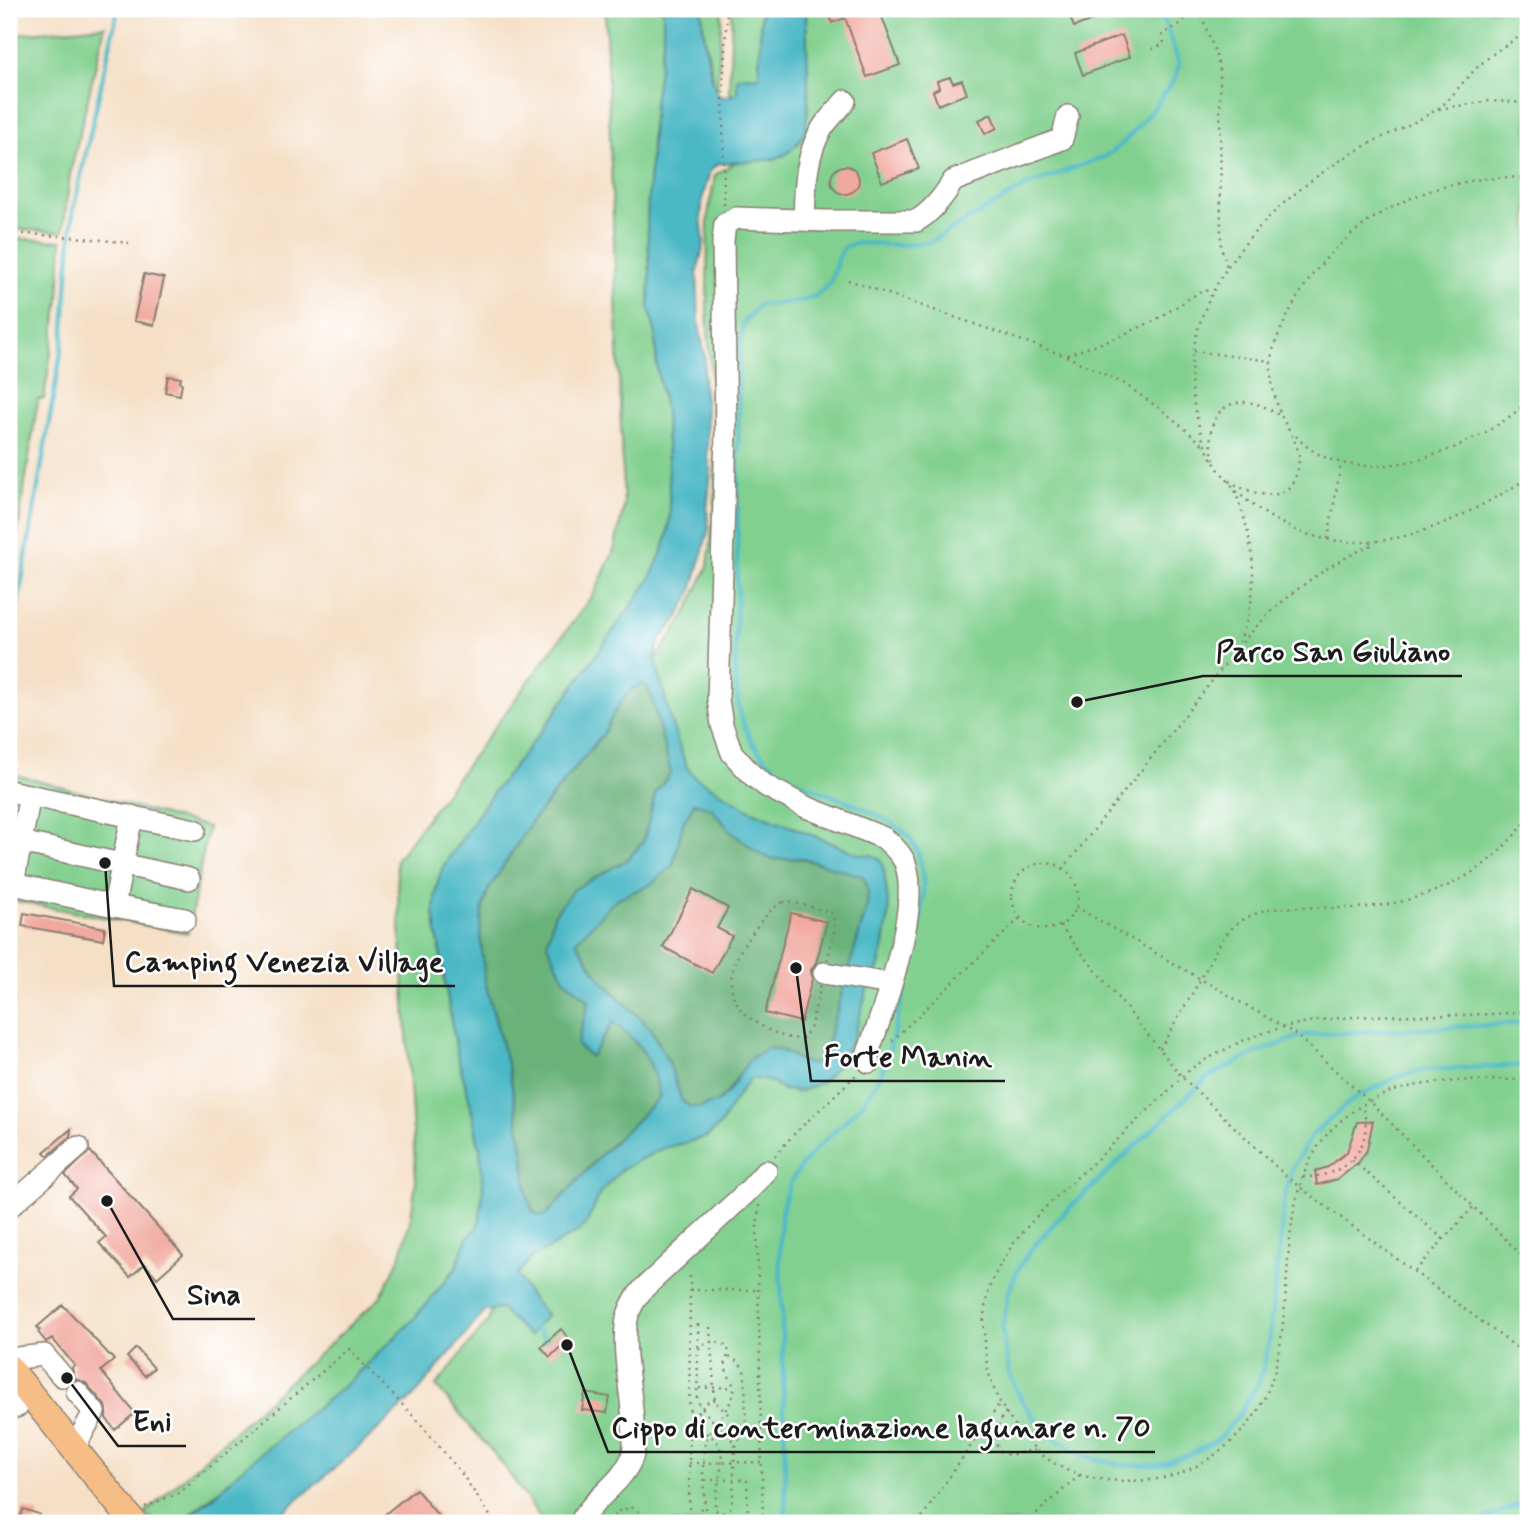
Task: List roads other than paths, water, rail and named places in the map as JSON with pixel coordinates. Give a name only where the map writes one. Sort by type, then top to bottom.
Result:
[{"type":"main road","points":[[9,1368],[74,1448],[140,1515]]},
{"type":"main road","points":[[12,1403],[114,1523]]},
{"type":"street","points":[[804,220],[805,181],[812,154],[822,129],[845,101]]},
{"type":"street","points":[[869,1062],[866,1058],[877,1030],[883,983],[907,916],[909,895],[904,861],[884,838],[806,807],[759,780],[732,753],[719,714],[726,432],[725,224],[736,218],[916,221],[945,195],[953,181],[1062,139],[1068,116]]},
{"type":"street","points":[[9,791],[195,830]]},
{"type":"street","points":[[30,795],[13,884],[185,919]]},
{"type":"street","points":[[114,906],[132,817]]},
{"type":"street","points":[[21,842],[189,879]]},
{"type":"street","points":[[832,974],[883,983]]},
{"type":"street","points":[[9,1207],[78,1147]]},
{"type":"street","points":[[580,1523],[586,1512],[631,1461],[634,1445],[625,1330],[630,1307],[643,1288],[750,1190],[766,1171]]},
{"type":"street","points":[[9,1359],[44,1355],[62,1376]]},
{"type":"street","points":[[74,1448],[94,1412],[77,1392]]},
{"type":"water","points":[[663,9],[702,9],[707,55],[716,90],[720,97],[737,94],[737,77],[759,76],[761,9],[806,9],[808,109],[804,133],[795,146],[782,156],[760,161],[717,164],[710,171],[703,196],[701,216],[704,243],[697,273],[699,324],[705,358],[703,384],[708,458],[711,470],[707,510],[709,528],[692,591],[676,621],[661,638],[655,656],[671,722],[687,768],[695,777],[750,810],[859,854],[880,859],[889,911],[878,969],[867,989],[855,1034],[837,1066],[822,1082],[799,1092],[784,1090],[771,1082],[753,1078],[747,1082],[721,1124],[707,1137],[661,1149],[622,1169],[600,1193],[587,1223],[579,1231],[532,1258],[517,1274],[531,1298],[547,1315],[529,1336],[501,1309],[485,1311],[415,1395],[271,1523],[180,1523],[345,1385],[413,1320],[455,1270],[467,1238],[477,1228],[480,1219],[483,1189],[480,1149],[449,1007],[434,913],[437,885],[443,867],[492,794],[544,728],[649,581],[668,533],[670,512],[665,412],[657,369],[655,331],[649,307],[647,218],[654,102],[663,41]],"holes":[[[642,684],[651,695],[671,773],[656,792],[643,842],[627,860],[573,890],[554,915],[547,944],[564,979],[589,1000],[577,1045],[591,1057],[613,1022],[632,1038],[645,1054],[654,1073],[660,1097],[600,1156],[546,1215],[537,1215],[532,1210],[527,1195],[524,1155],[510,1075],[485,981],[480,933],[482,911],[487,892],[531,822],[603,734],[620,702],[633,688]],[[694,803],[711,808],[733,834],[762,855],[772,859],[801,858],[862,876],[868,894],[867,907],[825,1053],[819,1062],[806,1063],[767,1048],[749,1060],[728,1092],[717,1102],[701,1107],[691,1107],[682,1101],[669,1063],[651,1029],[601,980],[576,941],[616,899],[650,885],[673,865],[683,823]]]},
{"type":"waterway","points":[[9,655],[63,341],[73,211],[118,9]]},
{"type":"waterway","points":[[786,1523],[780,1247],[785,1196],[800,1167],[861,1105],[880,1076],[893,1037],[916,940],[923,889],[920,857],[905,833],[866,809],[785,774],[768,761],[754,744],[743,722],[739,709],[735,660],[739,351],[743,324],[759,305],[800,301],[816,296],[830,283],[844,247],[857,243],[903,245],[930,242],[1026,186],[1106,156],[1123,143],[1154,108],[1176,77],[1179,63],[1160,9]]},
{"type":"waterway","points":[[1528,1023],[1303,1035],[1251,1055],[1207,1078],[1060,1217],[1031,1249],[1016,1273],[1008,1295],[1002,1330],[1009,1373],[1021,1399],[1034,1418],[1057,1440],[1085,1456],[1120,1465],[1159,1465],[1191,1454],[1220,1438],[1240,1413],[1260,1380],[1269,1342],[1285,1195],[1292,1169],[1312,1135],[1352,1100],[1398,1076],[1423,1070],[1528,1065]]},
{"type":"waterway","points":[[532,1322],[550,1346]]},
{"type":"waterway","points":[[1476,1523],[1528,1500]]},
{"type":"place","name":"Parco San Giuliano","points":[[1077,702]]},
{"type":"place","name":"Camping Venezia Village","points":[[105,863]]},
{"type":"place","name":"Forte Manin","points":[[796,968]]},
{"type":"place","name":"Sina","points":[[107,1201]]},
{"type":"place","name":"Cippo di conterminazione lagunare n. 70","points":[[567,1345]]},
{"type":"place","name":"Eni","points":[[67,1378]]}]
